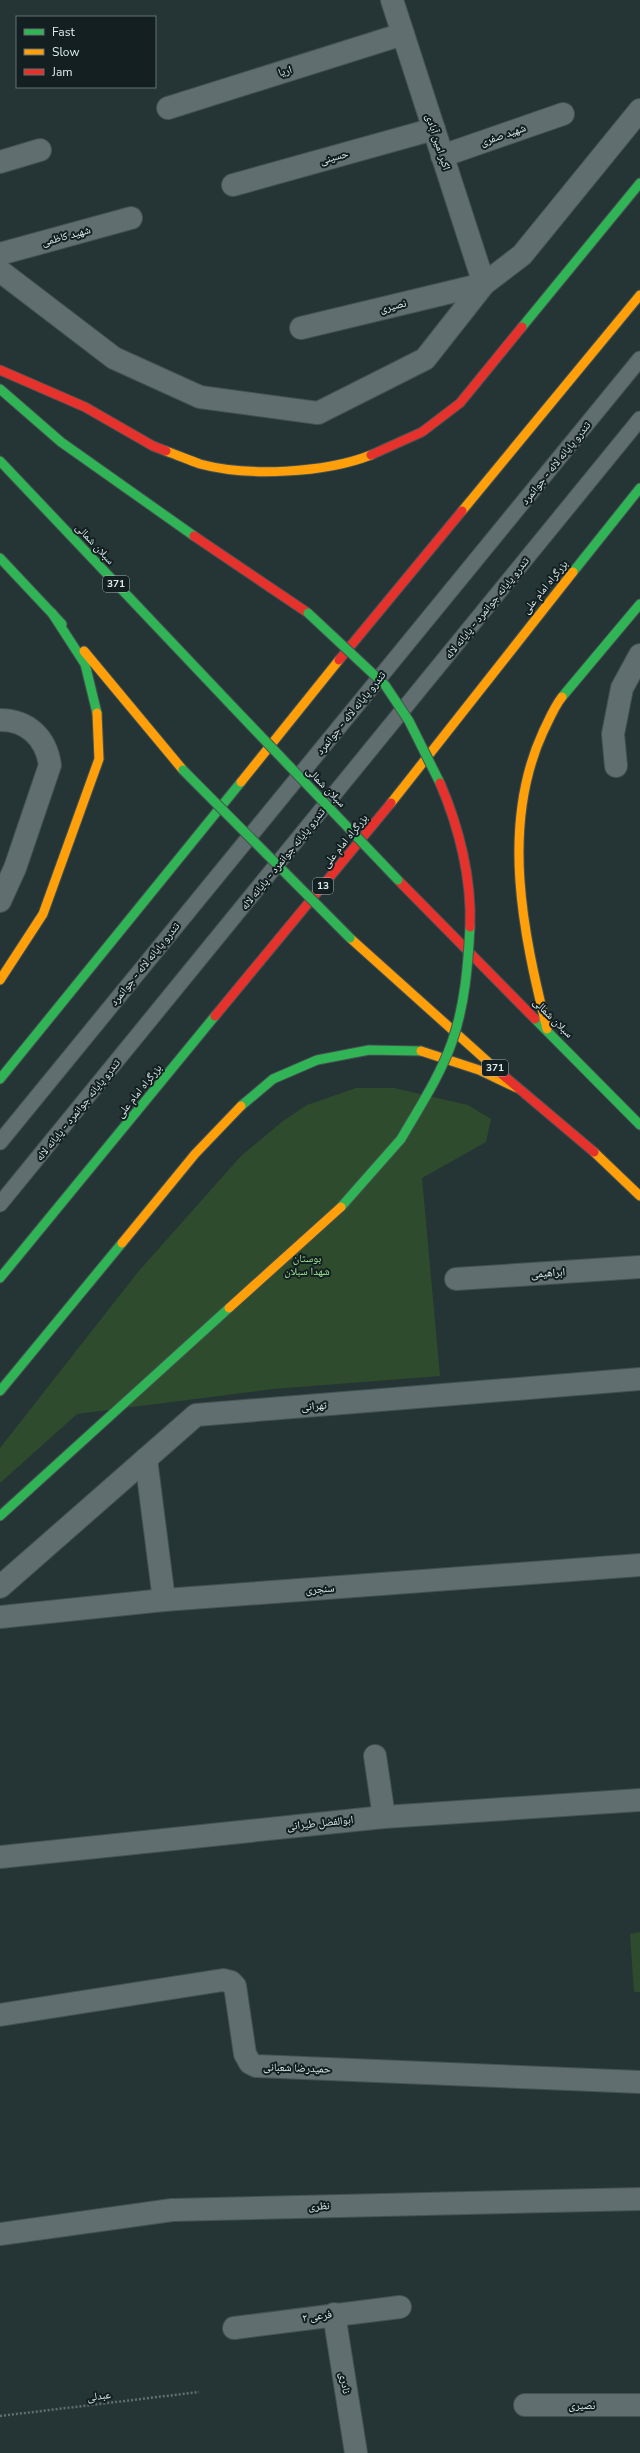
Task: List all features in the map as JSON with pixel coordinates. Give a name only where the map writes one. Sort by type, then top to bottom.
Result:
[{"type":"main road","points":[[0,370],[85,408],[153,446],[201,464],[260,472],[332,467],[370,456],[422,432],[460,403],[640,183]]},
{"type":"main road","points":[[0,1079],[335,665],[640,295]]},
{"type":"main road","points":[[0,389],[61,442],[158,512],[308,613],[384,684],[421,740],[446,798],[463,857],[470,895],[472,931],[466,987],[453,1042],[435,1082],[401,1139],[352,1197],[0,1516]]},
{"type":"main road","name":"سبلان شمالی","points":[[0,461],[398,880],[547,1029],[640,1125]]},
{"type":"main road","name":"بزرگراه امام علی","points":[[0,1278],[389,805],[466,705],[640,488]]},
{"type":"main road","name":"371","points":[[0,558],[52,613],[183,770],[350,938],[517,1088],[583,1141],[640,1196]]},
{"type":"main road","points":[[547,1029],[532,971],[519,891],[519,833],[527,771],[554,708],[640,604]]},
{"type":"main road","points":[[0,980],[43,914],[99,759],[98,710],[85,664],[52,613]]},
{"type":"main road","points":[[0,1391],[195,1154],[238,1109],[273,1079],[317,1060],[369,1050],[416,1050],[479,1070],[517,1088]]},
{"type":"street","name":"اکبر امین آبادی","points":[[392,0],[484,284]]},
{"type":"street","name":"اریا","points":[[168,108],[403,34]]},
{"type":"street","points":[[0,271],[114,358],[200,397],[318,413],[425,359],[484,284],[522,255],[640,110]]},
{"type":"street","name":"شهید صفری","points":[[442,156],[563,114]]},
{"type":"street","name":"حسینی","points":[[233,185],[434,129]]},
{"type":"street","points":[[0,162],[40,150]]},
{"type":"street","name":"شهید کاظمی","points":[[0,254],[131,218]]},
{"type":"street","name":"نصیری","points":[[301,328],[484,284]]},
{"type":"street","points":[[616,766],[613,734],[622,688],[640,655]]},
{"type":"street","points":[[0,720],[29,726],[39,736],[48,753],[50,765],[8,868],[0,901]]},
{"type":"street","name":"ابراهیمی","points":[[456,1279],[640,1267]]},
{"type":"street","name":"تهرانی","points":[[0,1587],[196,1415],[640,1379]]},
{"type":"street","points":[[146,1459],[164,1600]]},
{"type":"street","name":"سنجری","points":[[0,1617],[164,1600],[640,1565]]},
{"type":"street","points":[[375,1756],[384,1817]]},
{"type":"street","name":"ابوالفضل طیرانی","points":[[0,1857],[384,1817],[640,1800]]},
{"type":"street","name":"حمیدرضا شعبانی","points":[[0,2015],[223,1980],[231,1982],[235,1986],[245,2054],[250,2063],[256,2066],[640,2082]]},
{"type":"street","name":"نظری","points":[[0,2234],[172,2210],[640,2199]]},
{"type":"street","name":"فرعی ۲","points":[[234,2328],[334,2314],[400,2307]]},
{"type":"street","name":"نادری","points":[[334,2314],[356,2453]]},
{"type":"street","name":"نصیری","points":[[525,2405],[640,2405]]},
{"type":"lane","name":"تندرو پایانه لاله - جوانمرد","points":[[0,1142],[640,359]]},
{"type":"lane","name":"تندرو پایانه جوانمرد - پایانه لاله","points":[[0,1204],[640,419]]},
{"type":"path","name":"عبدلی","points":[[0,2416],[199,2392]]},
{"type":"green space","name":"بوستان شهدا سبلان","points":[[356,1088],[394,1088],[468,1105],[491,1119],[486,1142],[422,1178],[440,1376],[273,1389],[77,1414],[0,1483],[0,1448],[138,1272],[241,1156],[283,1121],[307,1105]]},
{"type":"green space","points":[[640,1932],[640,1992],[634,1992],[630,1934]]},
{"type":"traffic: fast","points":[[522,327],[640,183]]},
{"type":"traffic: fast","points":[[0,389],[61,442],[194,536]]},
{"type":"traffic: fast","points":[[0,461],[233,707]]},
{"type":"traffic: fast","points":[[573,572],[640,488]]},
{"type":"traffic: fast","points":[[0,558],[62,624]]},
{"type":"traffic: fast","points":[[562,697],[640,604]]},
{"type":"traffic: fast","points":[[52,613],[85,664],[97,713]]},
{"type":"traffic: fast","points":[[308,613],[385,685],[409,721],[440,783]]},
{"type":"traffic: fast","points":[[233,707],[398,880]]},
{"type":"traffic: fast","points":[[183,770],[350,938]]},
{"type":"traffic: fast","points":[[0,1079],[241,782]]},
{"type":"traffic: fast","points":[[401,1139],[422,1104],[452,1042],[463,999],[470,927]]},
{"type":"traffic: fast","points":[[0,1278],[215,1016]]},
{"type":"traffic: fast","points":[[535,1019],[640,1125]]},
{"type":"traffic: fast","points":[[241,1106],[273,1079],[317,1060],[369,1050],[421,1051]]},
{"type":"traffic: fast","points":[[341,1207],[401,1139]]},
{"type":"traffic: fast","points":[[0,1391],[122,1243]]},
{"type":"traffic: fast","points":[[0,1516],[229,1308]]},
{"type":"traffic: slow","points":[[462,511],[640,295]]},
{"type":"traffic: slow","points":[[166,451],[200,464],[240,471],[263,472],[332,466],[371,455]]},
{"type":"traffic: slow","points":[[391,803],[573,572]]},
{"type":"traffic: slow","points":[[84,651],[183,770]]},
{"type":"traffic: slow","points":[[241,782],[339,660]]},
{"type":"traffic: slow","points":[[547,1029],[530,955],[524,918],[520,880],[519,842],[522,805],[530,768],[543,732],[554,709],[562,697]]},
{"type":"traffic: slow","points":[[0,980],[43,914],[99,759],[97,713]]},
{"type":"traffic: slow","points":[[350,938],[497,1070]]},
{"type":"traffic: slow","points":[[421,1051],[479,1070],[517,1088]]},
{"type":"traffic: slow","points":[[122,1243],[195,1154],[241,1106]]},
{"type":"traffic: slow","points":[[594,1152],[640,1196]]},
{"type":"traffic: slow","points":[[229,1308],[341,1207]]},
{"type":"traffic: jam","points":[[371,455],[422,432],[460,403],[522,327]]},
{"type":"traffic: jam","points":[[0,370],[85,407],[153,446],[166,451]]},
{"type":"traffic: jam","points":[[339,660],[462,511]]},
{"type":"traffic: jam","points":[[194,536],[308,613]]},
{"type":"traffic: jam","points":[[440,783],[453,817],[463,854],[469,890],[470,927]]},
{"type":"traffic: jam","points":[[215,1016],[391,803]]},
{"type":"traffic: jam","points":[[398,880],[535,1019]]},
{"type":"traffic: jam","points":[[497,1070],[594,1152]]}]
